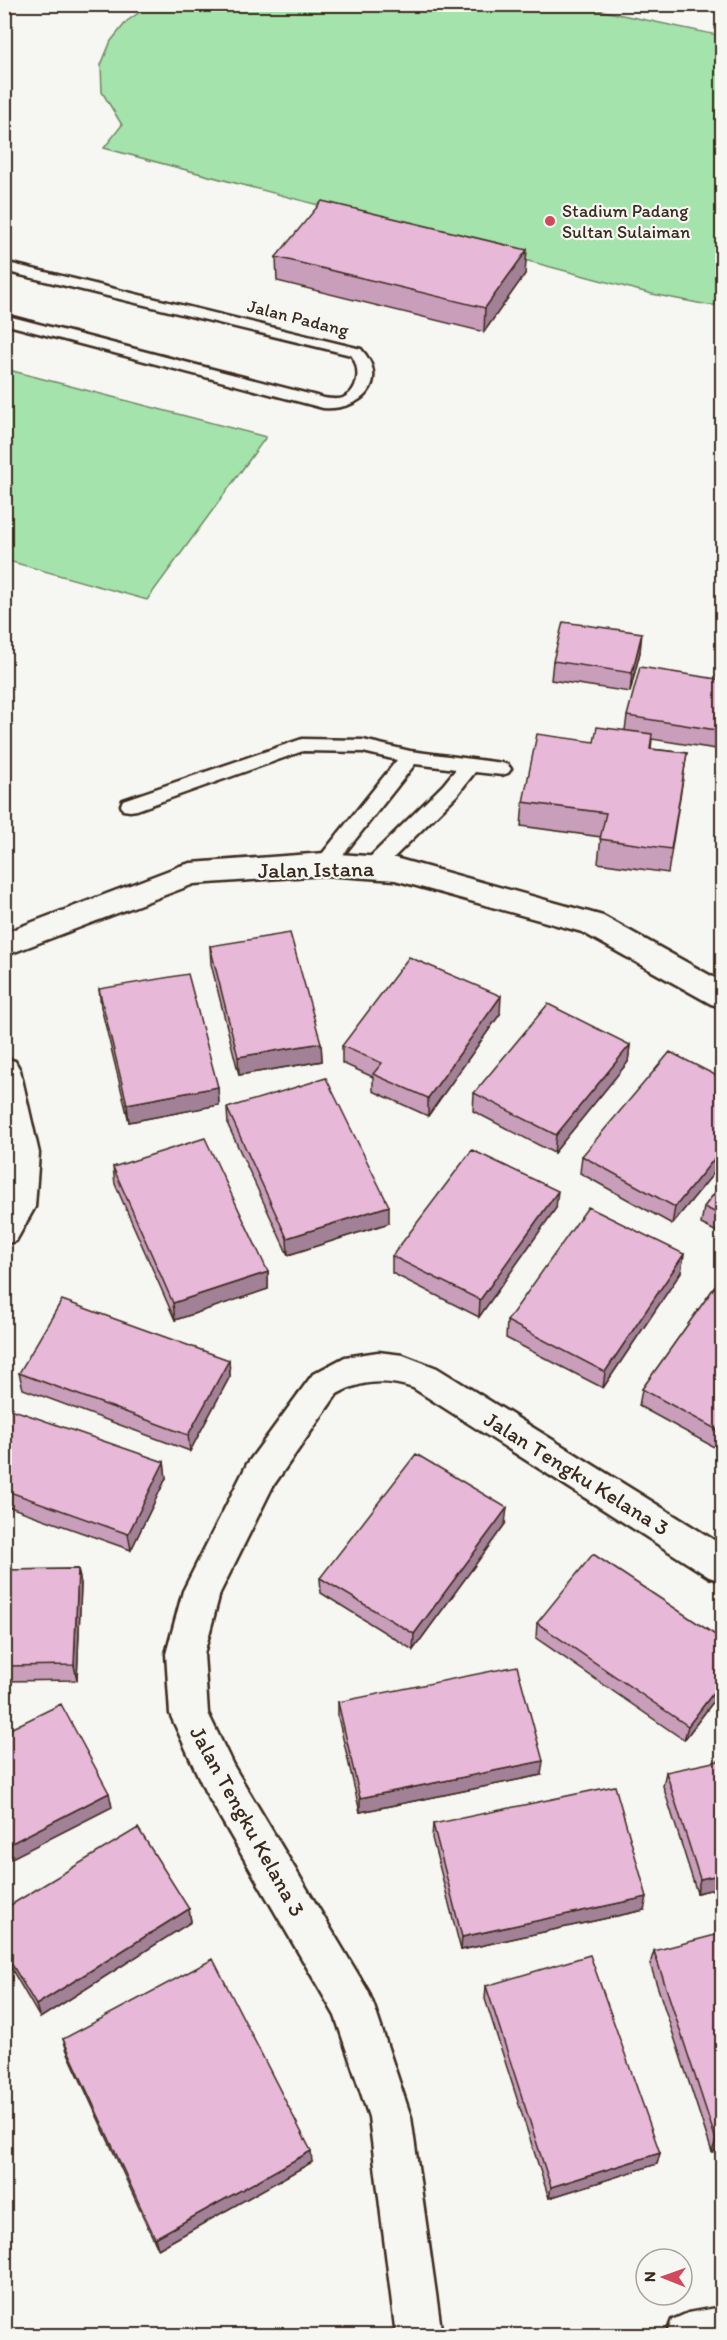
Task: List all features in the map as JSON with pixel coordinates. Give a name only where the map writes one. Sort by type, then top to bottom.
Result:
[{"type":"street","name":"Jalan Istana","points":[[4,945],[191,874],[325,864],[373,866],[395,869],[592,924],[723,996]]},
{"type":"street","points":[[4,1071],[23,1153],[18,1207],[4,1231]]},
{"type":"street","name":"Jalan Tengku Kelana 3","points":[[419,2336],[390,2117],[353,2006],[219,1778],[189,1714],[185,1654],[202,1591],[260,1475],[325,1384],[345,1372],[378,1367],[403,1370],[425,1378],[723,1565]]},
{"type":"street","points":[[688,2336],[723,2330]]},
{"type":"lane","name":"Jalan Padang","points":[[4,266],[356,352],[365,364],[365,380],[352,399],[334,404],[323,403],[4,319]]},
{"type":"lane","points":[[130,805],[302,745],[363,746],[410,757],[502,769]]},
{"type":"lane","points":[[325,864],[410,757]]},
{"type":"lane","points":[[373,866],[450,790],[470,765]]},
{"type":"green space","name":"Stadium Padang Sultan Sulaiman","points":[[150,5],[575,5],[722,36],[722,305],[708,305],[652,294],[104,148],[122,125],[102,92],[101,65],[111,41],[127,21]]},
{"type":"green space","points":[[5,369],[266,437],[147,600],[5,560]]},
{"type":"building","points":[[322,201],[527,250],[485,308],[276,257]]},
{"type":"building","points":[[563,622],[642,633],[632,673],[553,661]]},
{"type":"building","points":[[640,667],[723,680],[723,731],[627,716]]},
{"type":"building","points":[[597,727],[652,734],[650,749],[687,753],[671,849],[600,839],[606,813],[523,802],[537,734],[594,742]]},
{"type":"building","points":[[290,933],[321,1043],[238,1057],[210,946]]},
{"type":"building","points":[[409,957],[501,996],[428,1098],[373,1074],[382,1063],[342,1046]]},
{"type":"building","points":[[188,974],[218,1087],[127,1104],[99,989]]},
{"type":"building","points":[[548,1004],[630,1045],[556,1135],[474,1093]]},
{"type":"building","points":[[670,1052],[723,1079],[723,1148],[675,1207],[582,1156]]},
{"type":"building","points":[[326,1078],[389,1206],[287,1238],[227,1108]]},
{"type":"building","points":[[205,1138],[268,1272],[173,1303],[113,1167]]},
{"type":"building","points":[[472,1150],[558,1191],[480,1300],[392,1256]]},
{"type":"building","points":[[723,1182],[723,1216],[704,1207]]},
{"type":"building","points":[[588,1207],[684,1254],[605,1372],[507,1321]]},
{"type":"building","points":[[723,1275],[723,1433],[642,1389]]},
{"type":"building","points":[[62,1300],[229,1360],[188,1435],[19,1373]]},
{"type":"building","points":[[8,1408],[164,1462],[128,1534],[4,1490],[4,1414]]},
{"type":"building","points":[[416,1454],[507,1508],[414,1634],[320,1578]]},
{"type":"building","points":[[593,1554],[723,1640],[723,1680],[688,1726],[537,1623]]},
{"type":"building","points":[[78,1569],[74,1665],[4,1666],[4,1570]]},
{"type":"building","points":[[517,1666],[543,1761],[360,1798],[338,1702]]},
{"type":"building","points":[[61,1704],[109,1793],[4,1847],[4,1732]]},
{"type":"building","points":[[723,1760],[723,1874],[700,1879],[666,1772]]},
{"type":"building","points":[[615,1786],[647,1897],[462,1937],[433,1824]]},
{"type":"building","points":[[138,1828],[189,1909],[36,2005],[4,1951],[4,1909]]},
{"type":"building","points":[[723,1933],[723,2139],[716,2140],[654,1951]]},
{"type":"building","points":[[590,1955],[660,2153],[551,2187],[486,1986]]},
{"type":"building","points":[[213,1959],[311,2151],[155,2238],[63,2039]]},
{"type":"place","name":"Stadium Padang Sultan Sulaiman","points":[[550,221]]}]
